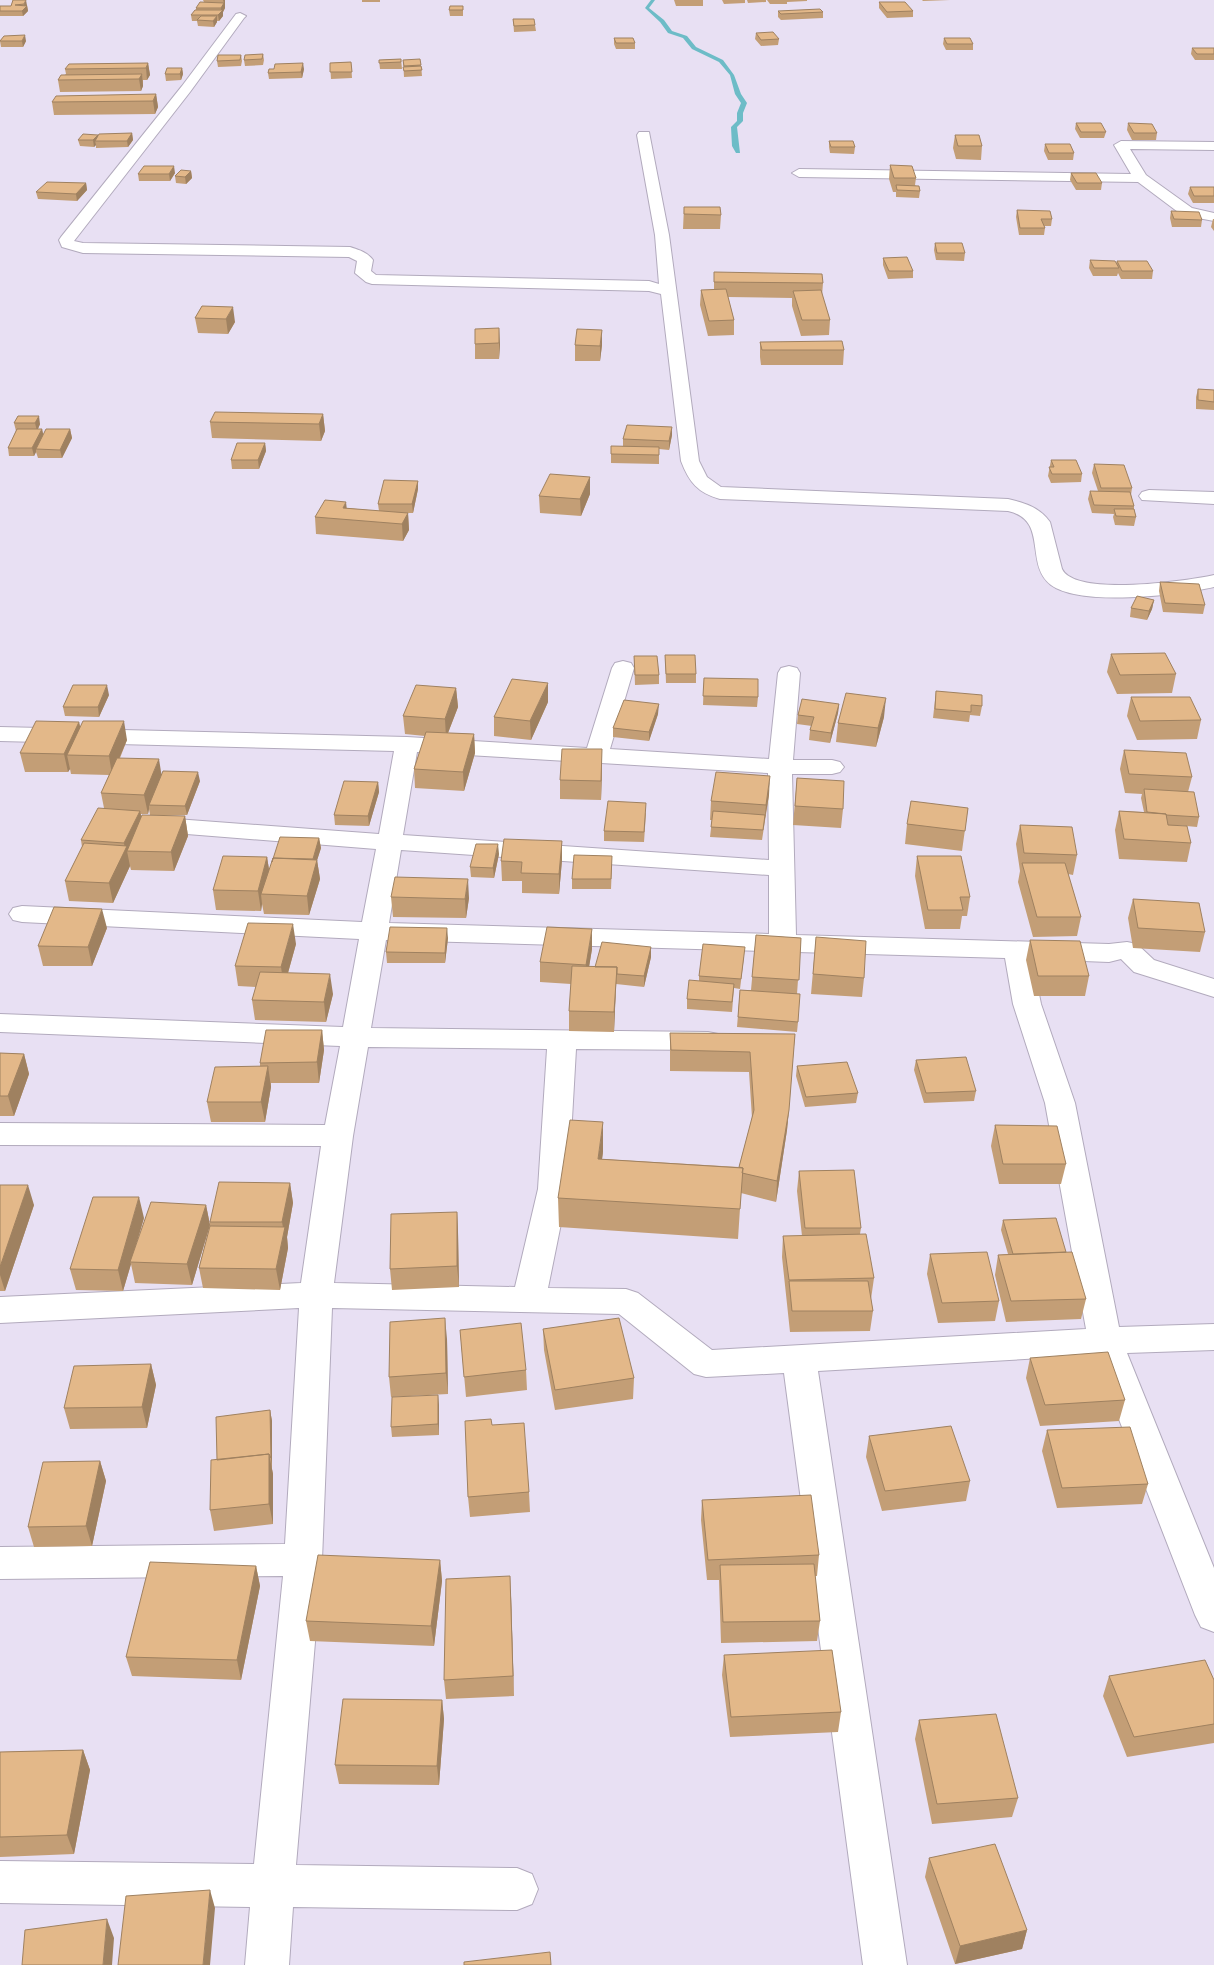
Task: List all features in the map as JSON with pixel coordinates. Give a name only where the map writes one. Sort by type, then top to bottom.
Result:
[{"type":"street","points":[[240,16],[186,89],[66,240],[67,244],[83,248],[350,252],[359,255],[365,260],[363,273],[367,276],[383,280],[649,286],[668,291]]},
{"type":"street","points":[[644,135],[662,235],[690,460],[697,479],[711,491],[730,494],[1015,506],[1029,511],[1040,522],[1052,571],[1056,579],[1065,585],[1077,588],[1134,591],[1209,583],[1208,597],[1214,603]]},
{"type":"street","points":[[1214,146],[1121,145],[1141,178],[1187,212],[1214,217]]},
{"type":"street","points":[[799,173],[1141,178]]},
{"type":"street","points":[[1149,496],[1214,498]]},
{"type":"street","points":[[597,754],[623,668]]},
{"type":"street","points":[[783,944],[780,767],[789,673]]},
{"type":"street","points":[[0,734],[407,744],[597,754],[780,767],[832,767]]},
{"type":"street","points":[[268,1965],[273,1886],[303,1560],[316,1295],[354,1037],[407,744]]},
{"type":"street","points":[[125,822],[781,868]]},
{"type":"street","points":[[22,914],[374,931],[1017,951],[1109,953],[1127,950],[1144,966],[1214,988]]},
{"type":"street","points":[[1017,951],[1027,1004],[1060,1103],[1105,1341],[1214,1615]]},
{"type":"street","points":[[0,1023],[354,1037],[737,1041]]},
{"type":"street","points":[[529,1299],[553,1189],[562,1039]]},
{"type":"street","points":[[0,1134],[338,1136]]},
{"type":"street","points":[[0,1310],[316,1295],[626,1302],[706,1364],[1105,1341],[1214,1337]]},
{"type":"street","points":[[799,1359],[885,1965]]},
{"type":"street","points":[[0,1563],[303,1560]]},
{"type":"street","points":[[0,1882],[517,1889]]},
{"type":"building","points":[[13,0],[26,0],[24,4],[15,5],[27,6],[22,11],[0,11],[0,6],[11,6]]},
{"type":"building","points":[[200,2],[224,3],[221,8],[196,8]]},
{"type":"building","points":[[879,2],[905,2],[913,11],[887,12]]},
{"type":"building","points":[[450,6],[463,6],[463,10],[449,10]]},
{"type":"building","points":[[820,9],[823,12],[781,14],[778,11]]},
{"type":"building","points":[[195,10],[223,10],[218,15],[191,15]]},
{"type":"building","points":[[201,16],[217,16],[213,21],[197,20]]},
{"type":"building","points":[[513,19],[534,19],[535,25],[514,26]]},
{"type":"building","points":[[773,32],[779,39],[761,40],[756,33]]},
{"type":"building","points":[[25,35],[22,41],[0,41],[4,36]]},
{"type":"building","points":[[614,38],[633,38],[635,43],[616,43]]},
{"type":"building","points":[[944,38],[970,38],[973,44],[947,44]]},
{"type":"building","points":[[1192,48],[1214,48],[1214,54],[1197,54]]},
{"type":"building","points":[[263,54],[262,59],[244,60],[245,55]]},
{"type":"building","points":[[218,55],[241,55],[240,60],[217,61]]},
{"type":"building","points":[[401,59],[401,62],[379,63],[379,60]]},
{"type":"building","points":[[420,59],[421,65],[404,66],[403,60]]},
{"type":"building","points":[[351,62],[352,72],[330,72],[330,63]]},
{"type":"building","points":[[148,63],[146,68],[65,69],[69,64]]},
{"type":"building","points":[[303,63],[301,72],[268,73],[269,69],[274,69],[275,64]]},
{"type":"building","points":[[421,66],[422,70],[404,71],[403,67]]},
{"type":"building","points":[[167,68],[182,68],[180,74],[165,74]]},
{"type":"building","points":[[142,74],[139,79],[58,80],[61,75]]},
{"type":"building","points":[[156,94],[153,101],[52,102],[56,96]]},
{"type":"building","points":[[1076,123],[1101,123],[1106,132],[1081,132]]},
{"type":"building","points":[[1128,123],[1152,124],[1157,133],[1134,133]]},
{"type":"building","points":[[132,133],[127,141],[95,141],[99,134]]},
{"type":"building","points":[[83,134],[98,135],[93,140],[78,140]]},
{"type":"building","points":[[955,135],[979,135],[982,146],[958,146]]},
{"type":"building","points":[[829,141],[853,141],[855,147],[831,147]]},
{"type":"building","points":[[1045,144],[1070,144],[1074,153],[1049,153]]},
{"type":"building","points":[[890,165],[912,166],[916,178],[894,178]]},
{"type":"building","points":[[144,166],[174,166],[169,174],[138,174]]},
{"type":"building","points":[[181,170],[191,171],[185,177],[175,176]]},
{"type":"building","points":[[1071,173],[1096,173],[1102,183],[1077,183]]},
{"type":"building","points":[[47,182],[86,183],[76,194],[36,192]]},
{"type":"building","points":[[896,185],[919,186],[920,191],[897,190]]},
{"type":"building","points":[[1190,187],[1214,187],[1214,196],[1194,196]]},
{"type":"building","points":[[684,207],[720,207],[721,215],[684,214]]},
{"type":"building","points":[[1017,210],[1050,211],[1052,219],[1041,219],[1045,228],[1020,228]]},
{"type":"building","points":[[1171,211],[1199,212],[1202,220],[1174,219]]},
{"type":"building","points":[[935,243],[962,243],[965,253],[937,253]]},
{"type":"building","points":[[907,257],[913,271],[889,271],[883,258]]},
{"type":"building","points":[[1090,260],[1115,261],[1119,268],[1094,268]]},
{"type":"building","points":[[1117,261],[1147,261],[1153,271],[1122,271]]},
{"type":"building","points":[[714,272],[822,274],[823,283],[714,282]]},
{"type":"building","points":[[726,289],[734,320],[709,321],[701,290]]},
{"type":"building","points":[[821,290],[830,320],[802,320],[793,291]]},
{"type":"building","points":[[202,306],[233,307],[226,319],[195,318]]},
{"type":"building","points":[[499,328],[499,343],[475,344],[475,329]]},
{"type":"building","points":[[577,329],[602,330],[600,346],[575,345]]},
{"type":"building","points":[[842,341],[844,350],[762,350],[760,342]]},
{"type":"building","points":[[1198,389],[1214,390],[1214,402],[1198,400]]},
{"type":"building","points":[[215,412],[323,414],[319,424],[210,422]]},
{"type":"building","points":[[18,416],[39,416],[35,423],[14,423]]},
{"type":"building","points":[[627,425],[672,427],[669,441],[623,439]]},
{"type":"building","points":[[17,429],[42,429],[32,448],[8,448]]},
{"type":"building","points":[[46,429],[70,429],[60,450],[36,449]]},
{"type":"building","points":[[237,443],[265,443],[258,460],[231,460]]},
{"type":"building","points":[[611,446],[659,447],[659,455],[611,454]]},
{"type":"building","points":[[1051,460],[1076,460],[1082,474],[1052,474],[1049,467],[1054,467]]},
{"type":"building","points":[[1094,464],[1124,465],[1132,488],[1101,488]]},
{"type":"building","points":[[550,474],[590,477],[580,499],[539,496]]},
{"type":"building","points":[[384,480],[418,481],[412,504],[378,504]]},
{"type":"building","points":[[1090,491],[1130,492],[1134,506],[1094,505]]},
{"type":"building","points":[[325,500],[346,502],[343,508],[408,513],[402,524],[315,517]]},
{"type":"building","points":[[1114,509],[1134,509],[1136,517],[1116,516]]},
{"type":"building","points":[[1160,582],[1199,584],[1205,605],[1165,603]]},
{"type":"building","points":[[1137,596],[1154,600],[1149,611],[1131,608]]},
{"type":"building","points":[[1165,653],[1176,674],[1120,675],[1111,654]]},
{"type":"building","points":[[665,655],[695,655],[696,674],[666,674]]},
{"type":"building","points":[[634,656],[657,656],[659,675],[635,675]]},
{"type":"building","points":[[704,678],[758,679],[758,697],[703,696]]},
{"type":"building","points":[[512,679],[548,683],[530,721],[494,717]]},
{"type":"building","points":[[73,685],[107,685],[98,707],[63,707]]},
{"type":"building","points":[[416,685],[456,688],[445,719],[403,716]]},
{"type":"building","points":[[936,691],[982,695],[982,706],[971,705],[971,712],[935,709]]},
{"type":"building","points":[[846,693],[886,698],[878,728],[838,723]]},
{"type":"building","points":[[1131,697],[1190,697],[1201,720],[1140,721]]},
{"type":"building","points":[[802,699],[839,704],[831,733],[810,730],[814,717],[798,715]]},
{"type":"building","points":[[624,700],[659,704],[649,732],[613,728]]},
{"type":"building","points":[[36,721],[79,722],[64,754],[20,753]]},
{"type":"building","points":[[83,721],[124,721],[109,756],[67,755]]},
{"type":"building","points":[[426,732],[474,734],[463,772],[414,769]]},
{"type":"building","points":[[562,749],[602,749],[601,781],[560,780]]},
{"type":"building","points":[[1124,750],[1186,753],[1192,777],[1129,774]]},
{"type":"building","points":[[117,758],[159,759],[144,795],[101,793]]},
{"type":"building","points":[[163,771],[198,772],[185,806],[149,805]]},
{"type":"building","points":[[716,772],[770,776],[766,805],[711,801]]},
{"type":"building","points":[[797,778],[844,781],[843,809],[795,806]]},
{"type":"building","points":[[344,781],[378,782],[368,816],[334,815]]},
{"type":"building","points":[[1144,789],[1194,792],[1199,817],[1147,812]]},
{"type":"building","points":[[608,801],[646,803],[644,832],[604,831]]},
{"type":"building","points":[[911,801],[968,808],[965,831],[907,824]]},
{"type":"building","points":[[98,808],[140,811],[124,843],[81,840]]},
{"type":"building","points":[[713,811],[765,815],[763,830],[711,827]]},
{"type":"building","points":[[1119,811],[1166,814],[1168,825],[1187,826],[1191,843],[1124,839]]},
{"type":"building","points":[[142,815],[185,816],[171,852],[127,851]]},
{"type":"building","points":[[1020,825],[1072,827],[1077,855],[1024,853]]},
{"type":"building","points":[[280,837],[319,838],[313,859],[273,858]]},
{"type":"building","points":[[504,839],[562,841],[559,874],[521,873],[522,862],[501,861]]},
{"type":"building","points":[[84,843],[127,846],[109,883],[65,881]]},
{"type":"building","points":[[476,844],[498,844],[493,868],[470,867]]},
{"type":"building","points":[[574,855],[612,856],[611,879],[572,879]]},
{"type":"building","points":[[223,856],[267,857],[258,891],[213,890]]},
{"type":"building","points":[[917,856],[961,856],[970,897],[960,897],[963,910],[928,910]]},
{"type":"building","points":[[273,858],[317,860],[307,896],[261,894]]},
{"type":"building","points":[[1022,863],[1065,863],[1081,917],[1037,917]]},
{"type":"building","points":[[395,877],[468,879],[465,899],[391,897]]},
{"type":"building","points":[[1133,899],[1199,903],[1205,932],[1138,928]]},
{"type":"building","points":[[54,907],[102,909],[88,947],[38,946]]},
{"type":"building","points":[[248,923],[293,924],[281,967],[235,966]]},
{"type":"building","points":[[390,927],[447,928],[445,953],[386,952]]},
{"type":"building","points":[[547,927],[592,929],[586,965],[540,962]]},
{"type":"building","points":[[756,935],[801,938],[799,980],[752,977]]},
{"type":"building","points":[[816,937],[866,941],[864,978],[813,974]]},
{"type":"building","points":[[1030,940],[1080,941],[1089,976],[1038,976]]},
{"type":"building","points":[[602,942],[651,947],[644,976],[617,974],[617,967],[595,967]]},
{"type":"building","points":[[703,944],[745,947],[741,979],[699,976]]},
{"type":"building","points":[[572,966],[617,967],[614,1012],[569,1011]]},
{"type":"building","points":[[260,972],[330,974],[324,1002],[252,1000]]},
{"type":"building","points":[[689,980],[734,984],[732,1002],[687,999]]},
{"type":"building","points":[[740,990],[800,994],[798,1022],[738,1017]]},
{"type":"building","points":[[266,1030],[322,1030],[317,1062],[260,1063]]},
{"type":"building","points":[[670,1033],[795,1034],[789,1110],[777,1181],[742,1173],[743,1168],[739,1167],[754,1110],[750,1052],[671,1050]]},
{"type":"building","points":[[0,1053],[24,1054],[8,1096],[0,1096]]},
{"type":"building","points":[[966,1057],[976,1091],[926,1093],[916,1060]]},
{"type":"building","points":[[847,1062],[858,1093],[806,1097],[797,1066]]},
{"type":"building","points":[[268,1066],[261,1102],[207,1102],[215,1067]]},
{"type":"building","points":[[570,1120],[603,1122],[598,1159],[743,1168],[740,1209],[558,1198]]},
{"type":"building","points":[[995,1125],[1057,1126],[1066,1164],[1003,1164]]},
{"type":"building","points":[[854,1170],[861,1228],[805,1228],[799,1171]]},
{"type":"building","points":[[219,1182],[290,1183],[282,1222],[210,1222]]},
{"type":"building","points":[[0,1185],[28,1185],[0,1267]]},
{"type":"building","points":[[93,1197],[139,1197],[118,1270],[70,1269]]},
{"type":"building","points":[[151,1202],[206,1205],[187,1264],[130,1262]]},
{"type":"building","points":[[457,1212],[457,1266],[390,1269],[391,1214]]},
{"type":"building","points":[[1056,1218],[1066,1252],[1013,1254],[1003,1220]]},
{"type":"building","points":[[210,1226],[285,1227],[276,1269],[199,1268]]},
{"type":"building","points":[[866,1234],[874,1278],[789,1280],[783,1236]]},
{"type":"building","points":[[987,1252],[999,1301],[942,1303],[930,1254]]},
{"type":"building","points":[[1072,1252],[1086,1299],[1011,1301],[998,1255]]},
{"type":"building","points":[[789,1281],[868,1281],[873,1311],[792,1311]]},
{"type":"building","points":[[445,1318],[446,1373],[389,1377],[390,1322]]},
{"type":"building","points":[[619,1318],[634,1378],[555,1390],[543,1329]]},
{"type":"building","points":[[521,1323],[526,1370],[464,1377],[460,1330]]},
{"type":"building","points":[[1108,1352],[1125,1400],[1045,1405],[1030,1358]]},
{"type":"building","points":[[151,1364],[142,1407],[64,1408],[74,1366]]},
{"type":"building","points":[[438,1395],[438,1424],[391,1427],[392,1397]]},
{"type":"building","points":[[270,1410],[271,1458],[269,1454],[217,1460],[216,1417]]},
{"type":"building","points":[[491,1419],[492,1425],[524,1423],[529,1492],[468,1497],[465,1421]]},
{"type":"building","points":[[951,1426],[970,1481],[885,1491],[869,1436]]},
{"type":"building","points":[[1130,1427],[1148,1484],[1062,1488],[1047,1430]]},
{"type":"building","points":[[269,1454],[269,1504],[210,1510],[211,1460]]},
{"type":"building","points":[[100,1461],[86,1526],[28,1527],[43,1462]]},
{"type":"building","points":[[811,1495],[819,1555],[708,1560],[702,1500]]},
{"type":"building","points":[[318,1555],[440,1560],[431,1626],[306,1621]]},
{"type":"building","points":[[150,1562],[256,1566],[237,1660],[126,1657]]},
{"type":"building","points":[[814,1564],[820,1621],[723,1622],[720,1565]]},
{"type":"building","points":[[510,1576],[513,1676],[444,1680],[446,1579]]},
{"type":"building","points":[[832,1650],[841,1712],[731,1717],[724,1655]]},
{"type":"building","points":[[1205,1660],[1214,1680],[1214,1724],[1134,1737],[1109,1676]]},
{"type":"building","points":[[343,1699],[442,1700],[437,1766],[335,1765]]},
{"type":"building","points":[[996,1714],[1018,1798],[937,1804],[919,1720]]},
{"type":"building","points":[[83,1750],[67,1835],[0,1837],[0,1752]]},
{"type":"building","points":[[995,1844],[1027,1930],[960,1946],[929,1858]]},
{"type":"building","points":[[210,1890],[203,1965],[118,1965],[126,1896]]},
{"type":"building","points":[[107,1919],[103,1965],[22,1965],[25,1930]]},
{"type":"building","points":[[550,1952],[551,1965],[464,1965],[464,1962]]},
{"type":"waterway","points":[[653,0],[647,8],[662,21],[670,32],[685,37],[694,48],[721,61],[732,75],[738,94],[744,103],[740,113],[740,121],[734,127],[735,146],[738,152]]}]
